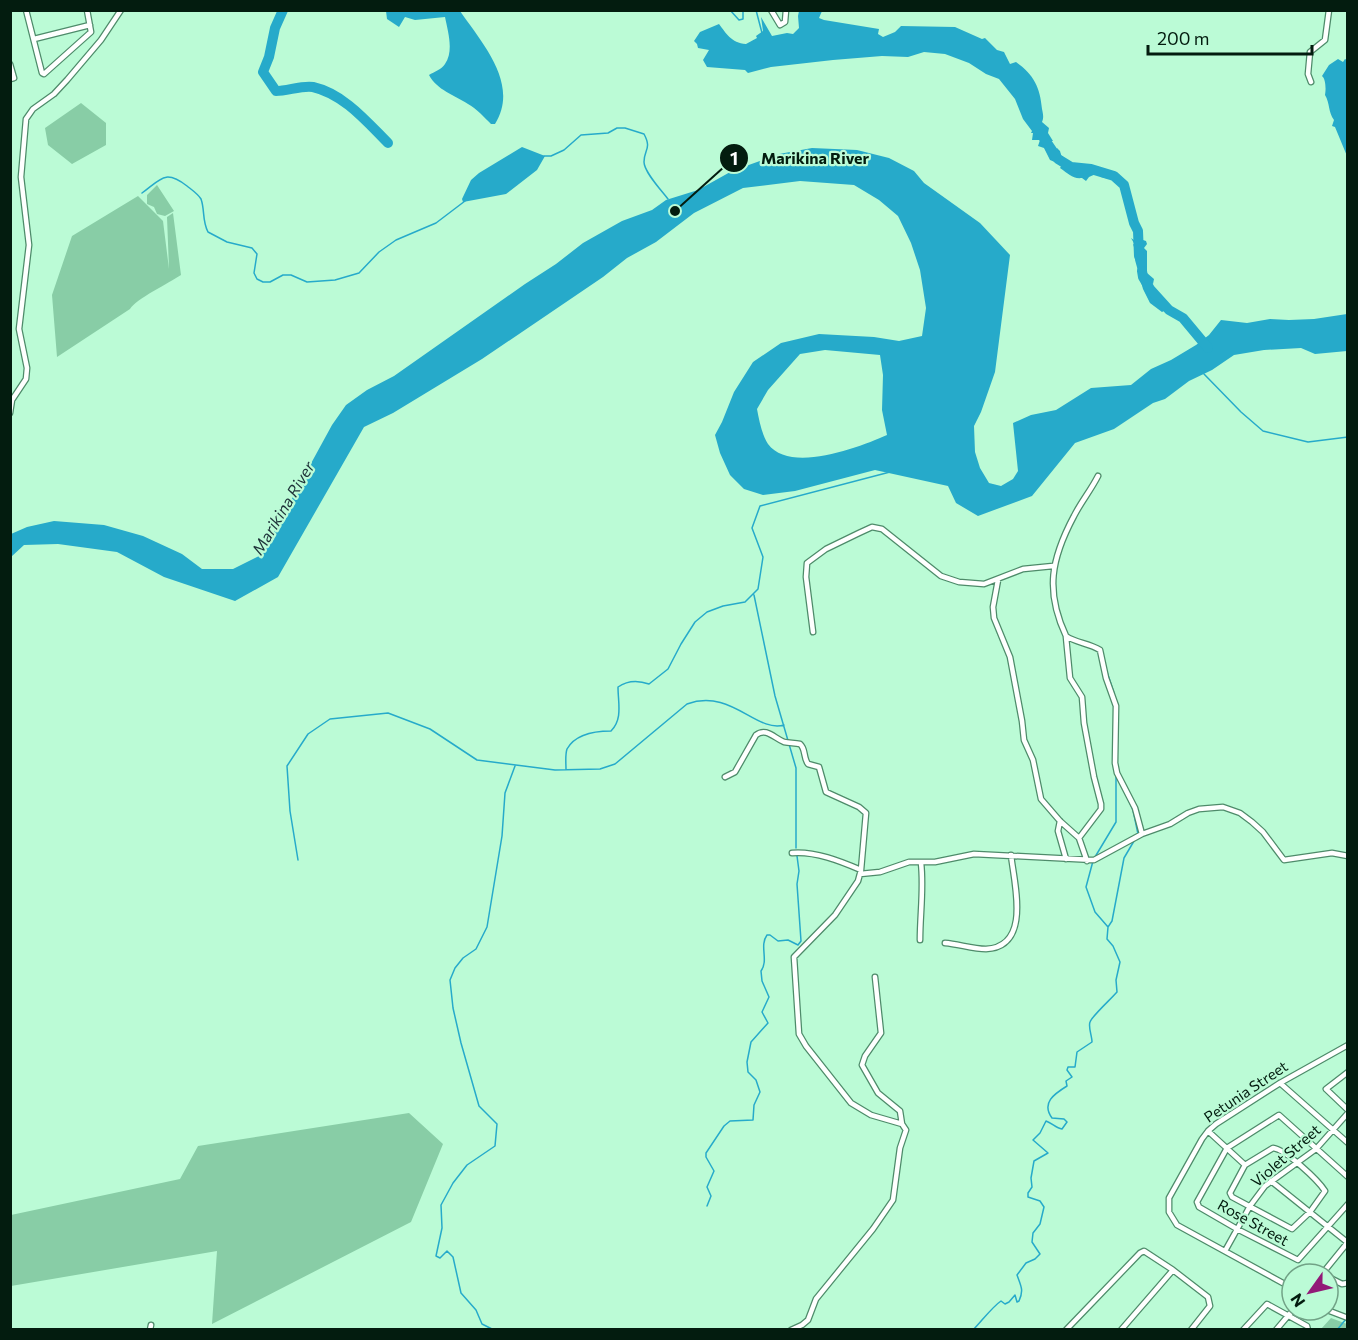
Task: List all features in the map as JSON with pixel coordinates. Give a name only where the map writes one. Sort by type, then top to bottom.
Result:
[{"type":"street","points":[[26,10],[44,74],[90,33],[88,11]]},
{"type":"street","points":[[10,413],[12,400],[26,379],[27,368],[19,329],[29,245],[21,177],[26,119],[33,109],[54,94],[67,80],[101,40],[121,10]]},
{"type":"street","points":[[771,10],[780,25],[785,23],[786,10]]},
{"type":"street","points":[[1311,82],[1308,74],[1310,52],[1325,40],[1329,10]]},
{"type":"street","points":[[34,39],[90,25]]},
{"type":"street","points":[[10,64],[14,78],[10,79]]},
{"type":"street","points":[[1079,838],[1101,809],[1101,804],[1084,723],[1082,697],[1070,678],[1066,636],[1054,600],[1053,566],[1074,516],[1098,476]]},
{"type":"street","points":[[813,632],[806,577],[807,563],[826,549],[872,527],[882,529],[944,577],[959,582],[984,584],[1023,569],[1053,566]]},
{"type":"street","points":[[998,580],[993,607],[994,618],[1012,662],[1024,740],[1033,760],[1041,799],[1079,838],[1087,861]]},
{"type":"street","points":[[1066,636],[1100,650],[1106,678],[1116,706],[1115,763],[1117,773],[1135,808],[1142,834]]},
{"type":"street","points":[[725,777],[735,772],[756,735],[765,732],[788,742],[800,744],[804,749],[804,756],[808,764],[819,767],[826,792],[859,807],[866,813],[861,872],[858,881],[835,915],[794,957],[799,1034],[851,1103],[871,1115],[902,1124]]},
{"type":"street","points":[[792,853],[804,852],[840,860],[861,872],[880,872],[909,862],[934,862],[974,854],[1087,861],[1100,857],[1142,834],[1170,824],[1188,813],[1199,809],[1222,807],[1240,813],[1252,822],[1263,832],[1284,860],[1332,853],[1347,856]]},
{"type":"street","points":[[1060,820],[1058,831],[1066,859]]},
{"type":"street","points":[[945,943],[990,948],[1000,945],[1012,936],[1016,925],[1017,905],[1011,855]]},
{"type":"street","points":[[920,940],[923,880],[921,863]]},
{"type":"street","points":[[791,1329],[808,1320],[816,1299],[873,1229],[893,1200],[900,1148],[906,1130],[902,1124],[900,1111],[878,1093],[862,1065],[865,1056],[881,1033],[875,977]]},
{"type":"street","name":"Petunia Street","points":[[1280,1281],[1177,1225],[1169,1212],[1169,1198],[1202,1139],[1216,1124],[1280,1083],[1347,1045]]},
{"type":"street","points":[[1347,1072],[1326,1089],[1347,1111]]},
{"type":"street","points":[[1280,1083],[1347,1143]]},
{"type":"street","name":"Violet Street","points":[[1225,1251],[1250,1206],[1270,1181],[1298,1164],[1316,1149],[1347,1111]]},
{"type":"street","name":"Rose Street","points":[[1347,1177],[1279,1115],[1227,1148],[1197,1202],[1237,1229],[1298,1260],[1347,1204]]},
{"type":"street","points":[[1208,1131],[1245,1165]]},
{"type":"street","points":[[1276,1148],[1298,1164],[1324,1191],[1310,1212],[1292,1229],[1230,1194],[1245,1165],[1276,1148]]},
{"type":"street","points":[[1270,1181],[1347,1242],[1331,1262]]},
{"type":"street","points":[[1066,1329],[1142,1252],[1152,1256],[1205,1293],[1210,1302],[1208,1310],[1191,1329]]},
{"type":"street","points":[[1121,1329],[1173,1270]]},
{"type":"street","points":[[1243,1329],[1264,1305],[1270,1305],[1280,1311]]},
{"type":"green space","points":[[81,103],[106,123],[106,145],[72,164],[48,145],[45,128]]},
{"type":"green space","points":[[157,185],[174,211],[165,216],[157,214],[154,207],[147,204],[147,195]]},
{"type":"green space","points":[[138,196],[163,221],[169,269],[167,217],[173,213],[181,275],[57,357],[52,295],[72,236]]},
{"type":"green space","points":[[409,1113],[443,1144],[411,1222],[212,1324],[217,1251],[11,1286],[11,1215],[180,1179],[198,1146]]},
{"type":"green space","points":[[1340,1321],[1347,1324],[1347,1329],[1321,1329],[1327,1322]]},
{"type":"water","points":[[386,11],[460,11],[487,50],[501,79],[502,109],[495,124],[491,124],[471,106],[441,88],[429,75],[442,67],[448,59],[450,41],[445,17],[415,20],[405,17],[399,27],[387,19]]},
{"type":"water","points":[[799,11],[822,11],[819,18],[879,29],[878,34],[883,37],[895,32],[901,26],[955,27],[982,39],[985,38],[997,50],[1004,52],[1010,64],[1016,62],[1035,82],[1041,101],[1042,122],[1049,128],[1048,133],[1053,141],[1049,141],[1048,148],[1055,151],[1057,148],[1060,151],[1064,166],[1083,172],[1101,168],[1102,174],[1109,179],[1101,177],[1098,173],[1086,181],[1073,177],[1060,168],[1062,165],[1050,160],[1044,148],[1038,146],[1040,140],[1032,140],[1033,133],[1023,119],[1015,99],[999,79],[969,63],[945,54],[924,52],[908,57],[882,56],[833,60],[771,67],[748,73],[745,70],[707,67],[703,60],[709,50],[698,48],[694,41],[700,32],[719,24],[733,40],[746,44],[757,38],[756,36],[763,31],[761,17],[772,36],[793,34],[799,28]]},
{"type":"water","points":[[1338,59],[1343,62],[1347,60],[1347,156],[1335,127],[1332,126],[1334,120],[1325,95],[1326,88],[1322,76],[1329,65]]},
{"type":"water","points":[[522,147],[545,156],[537,170],[506,194],[463,202],[462,199],[471,180]]},
{"type":"water","points":[[812,148],[857,150],[889,158],[914,171],[924,183],[980,223],[1010,255],[995,372],[974,426],[975,452],[980,468],[989,483],[1001,486],[1013,479],[1018,471],[1013,423],[1031,415],[1056,410],[1091,388],[1131,385],[1151,369],[1196,345],[1209,335],[1221,320],[1247,323],[1270,319],[1314,319],[1347,314],[1347,351],[1315,354],[1301,348],[1264,350],[1234,355],[1114,429],[1075,443],[1032,496],[978,516],[956,503],[948,486],[875,470],[795,491],[763,495],[744,489],[730,475],[715,435],[734,392],[753,362],[781,343],[819,334],[874,337],[899,341],[922,336],[926,308],[920,270],[911,243],[898,216],[879,200],[854,185],[800,181],[743,188],[694,213],[656,242],[627,258],[603,277],[482,359],[393,413],[364,427],[278,577],[235,601],[164,577],[117,552],[58,544],[24,545],[11,557],[11,534],[27,527],[54,521],[104,525],[143,536],[182,554],[202,569],[233,569],[261,555],[332,425],[346,405],[367,390],[394,376],[583,243],[622,221],[652,210],[666,200],[698,190],[732,171],[779,154]],"holes":[[[825,350],[880,355],[883,375],[882,410],[887,435],[843,451],[808,458],[778,453],[768,444],[762,432],[757,409],[768,390],[800,354]]]},
{"type":"water","points":[[1131,238],[1138,243],[1146,241],[1144,248],[1147,251],[1147,273],[1154,279],[1153,284],[1148,282],[1147,285],[1169,311],[1176,313],[1174,318],[1150,303],[1143,289],[1135,260],[1136,253],[1133,244],[1135,245]]},
{"type":"waterway","points":[[283,10],[275,28],[269,57],[263,72],[276,91],[313,87],[335,96],[345,102],[388,143]]},
{"type":"waterway","points":[[730,10],[739,20],[743,19],[743,10]]},
{"type":"waterway","points":[[756,10],[762,33]]},
{"type":"waterway","points":[[544,156],[551,156],[564,150],[581,135],[608,133],[617,128],[644,134],[648,146],[644,158],[645,166],[668,199]]},
{"type":"waterway","points":[[1041,134],[1058,159],[1071,167],[1091,169],[1114,176],[1124,185],[1138,231],[1139,256]]},
{"type":"waterway","points":[[142,193],[159,180],[168,177],[187,186],[201,199],[208,232],[227,242],[252,248],[257,254],[254,273],[257,279],[263,282],[270,282],[283,275],[291,275],[307,282],[335,280],[359,273],[379,252],[396,240],[436,223],[465,201]]},
{"type":"waterway","points":[[1142,271],[1150,289],[1169,310],[1183,318],[1208,348]]},
{"type":"waterway","points":[[1204,374],[1263,431],[1308,442],[1348,437]]},
{"type":"waterway","points":[[566,769],[567,749],[576,739],[593,732],[611,731],[615,726],[619,710],[618,687],[633,681],[649,684],[668,669],[695,622],[707,612],[745,602],[758,589],[763,557],[752,528],[760,506],[890,472]]},
{"type":"waterway","points":[[754,595],[775,696],[796,768],[796,848]]},
{"type":"waterway","points":[[1106,669],[1114,693]]},
{"type":"waterway","points":[[298,860],[290,811],[287,766],[308,734],[330,719],[388,713],[430,729],[477,760],[555,770],[600,769],[615,764],[687,704],[703,701],[717,702],[763,723],[774,726],[784,725]]},
{"type":"waterway","points":[[494,1330],[482,1324],[476,1310],[461,1293],[453,1257],[447,1251],[440,1258],[436,1256],[442,1228],[441,1205],[453,1183],[467,1165],[495,1146],[497,1124],[479,1106],[461,1043],[453,1008],[450,980],[455,968],[463,958],[476,949],[487,927],[502,836],[505,793],[515,766]]},
{"type":"waterway","points":[[1095,857],[1116,822],[1116,775]]},
{"type":"waterway","points":[[1128,799],[1138,834]]},
{"type":"waterway","points":[[1108,927],[1112,921],[1124,858],[1134,841]]},
{"type":"waterway","points":[[707,1206],[711,1196],[707,1187],[714,1171],[706,1153],[730,1121],[753,1120],[754,1105],[760,1092],[756,1080],[748,1072],[747,1062],[751,1042],[768,1023],[762,1012],[769,997],[762,981],[761,971],[764,962],[765,939],[767,935],[770,935],[778,941],[788,940],[798,945],[801,941],[797,856]]},
{"type":"waterway","points":[[973,1330],[1001,1301],[1005,1304],[1015,1295],[1017,1302],[1019,1301],[1022,1291],[1017,1275],[1026,1263],[1040,1254],[1032,1242],[1033,1233],[1040,1224],[1044,1207],[1040,1201],[1028,1197],[1028,1193],[1032,1187],[1034,1161],[1048,1153],[1033,1140],[1040,1133],[1046,1121],[1062,1129],[1067,1122],[1064,1119],[1052,1118],[1048,1103],[1067,1086],[1066,1081],[1072,1077],[1067,1070],[1068,1067],[1075,1067],[1077,1052],[1092,1042],[1090,1022],[1117,992],[1116,980],[1120,962],[1107,939],[1108,927],[1095,912],[1086,887],[1093,861]]},
{"type":"waterway","points":[[1337,1330],[1346,1319]]},
{"type":"place","name":"Marikina River","points":[[675,211]]}]
